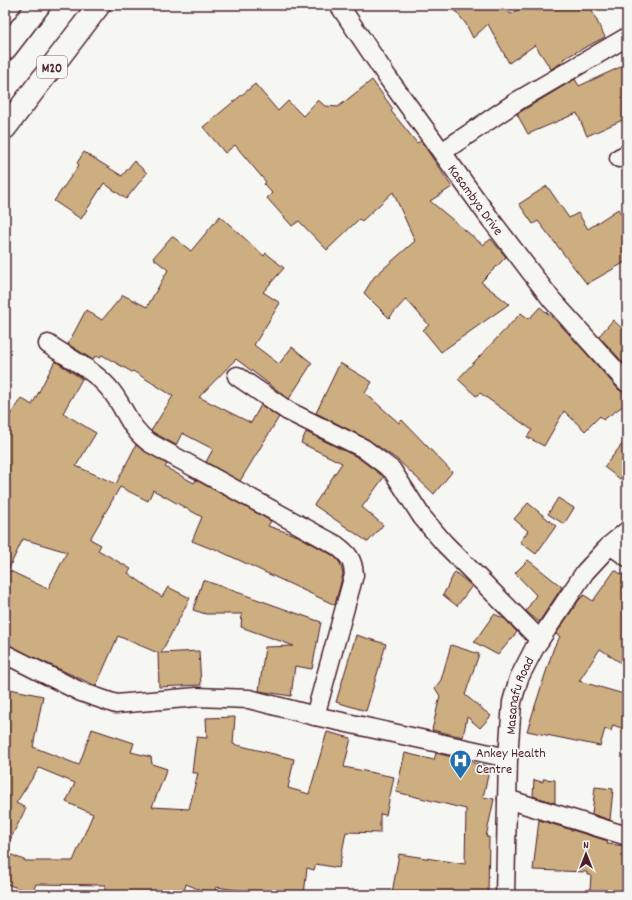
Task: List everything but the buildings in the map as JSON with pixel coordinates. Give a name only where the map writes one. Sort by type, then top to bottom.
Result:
[{"type":"highway","points":[[5,49],[39,5]]},
{"type":"highway","name":"M20","points":[[5,128],[99,5]]},
{"type":"street","name":"Kasambya Drive","points":[[339,5],[385,73],[491,220],[552,300],[627,383]]},
{"type":"street","points":[[442,152],[518,100],[627,37]]},
{"type":"street","points":[[48,344],[107,386],[119,401],[135,431],[150,443],[336,545],[348,554],[354,563],[354,575],[315,716]]},
{"type":"street","points":[[237,376],[288,411],[363,448],[392,470],[409,498],[431,527],[540,640]]},
{"type":"street","name":"Masanafu Road","points":[[505,895],[508,758],[512,702],[519,678],[540,640],[585,572],[610,545],[627,531]]},
{"type":"street","points":[[610,545],[627,557]]},
{"type":"street","points":[[5,654],[81,692],[116,704],[197,697],[230,697],[249,699],[315,716],[508,758]]},
{"type":"street","points":[[507,799],[627,836]]},
{"type":"place","name":"Ankey Health Centre","points":[[461,780]]}]
